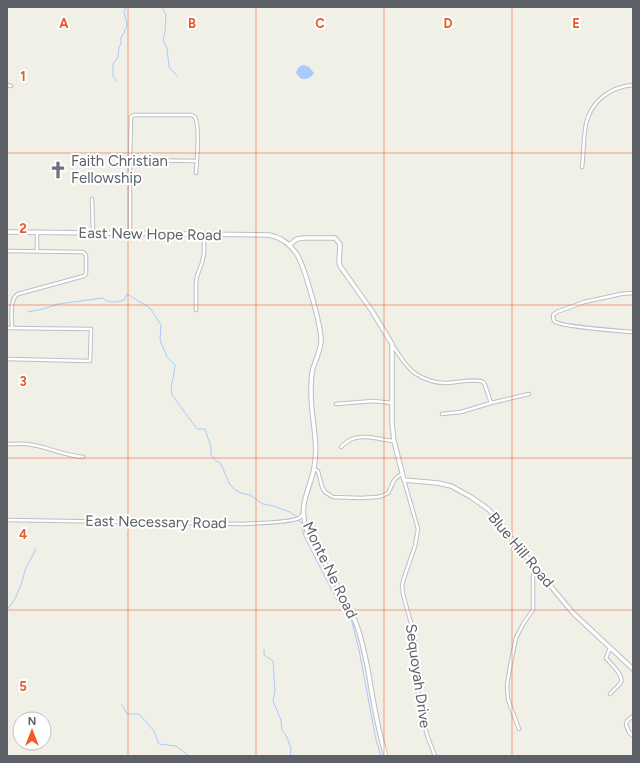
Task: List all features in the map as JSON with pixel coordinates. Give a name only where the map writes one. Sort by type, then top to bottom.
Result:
[{"type":"street","points":[[7,85],[11,86]]},
{"type":"street","points":[[582,167],[586,127],[591,111],[600,99],[611,91],[633,85]]},
{"type":"street","points":[[130,233],[131,117],[134,115],[192,115],[195,117],[197,120],[196,173]]},
{"type":"street","points":[[130,160],[197,161]]},
{"type":"street","points":[[92,199],[93,233]]},
{"type":"street","name":"East New Hope Road","points":[[7,232],[268,235],[281,239],[290,246]]},
{"type":"street","points":[[37,233],[37,250]]},
{"type":"street","points":[[196,310],[196,284],[203,258],[204,234]]},
{"type":"street","points":[[290,246],[297,239],[335,238],[340,244],[340,266],[404,362],[414,373],[421,377],[444,383],[470,381],[483,382],[490,403]]},
{"type":"street","name":"Monte Ne Road","points":[[290,246],[301,262],[312,297],[321,334],[321,343],[313,368],[311,382],[316,446],[314,469],[305,500],[303,514],[312,541],[347,604],[357,626],[364,651],[378,726],[386,756]]},
{"type":"street","points":[[7,251],[37,250],[83,252],[86,255],[86,274],[84,276],[14,296],[12,301],[12,328]]},
{"type":"street","points":[[633,293],[584,302],[556,312],[553,319],[557,323],[573,326],[633,332]]},
{"type":"street","points":[[7,328],[91,329],[90,360],[7,359]]},
{"type":"street","points":[[392,344],[392,423],[394,441],[404,480]]},
{"type":"street","points":[[442,414],[461,412],[528,394]]},
{"type":"street","points":[[336,404],[373,401],[392,403]]},
{"type":"street","points":[[341,447],[346,442],[360,437],[394,441]]},
{"type":"street","points":[[7,444],[32,445],[77,457],[83,457]]},
{"type":"street","points":[[314,469],[318,471],[324,492],[338,498],[382,496],[388,493],[393,481],[396,477],[402,474]]},
{"type":"street","name":"Blue Hill Road","points":[[404,480],[445,484],[451,486],[471,497],[488,509],[573,613],[633,669]]},
{"type":"street","name":"Sequoyah Drive","points":[[404,480],[418,529],[413,553],[402,586],[415,643],[417,679],[421,709],[426,731],[435,756]]},
{"type":"street","name":"East Necessary Road","points":[[7,520],[244,524],[294,520],[303,514]]},
{"type":"street","points":[[519,729],[508,699],[507,684],[516,638],[523,624],[533,610],[534,565]]},
{"type":"street","points":[[610,648],[606,658],[620,674],[621,680],[620,684],[610,694]]},
{"type":"street","points":[[633,716],[627,721],[626,725],[629,732],[633,736]]},
{"type":"water","points":[[304,65],[309,67],[314,73],[311,77],[306,79],[300,78],[296,73],[300,66]]},
{"type":"waterway","points":[[117,82],[113,76],[113,64],[118,57],[121,37],[127,25],[124,12],[126,7]]},
{"type":"waterway","points":[[163,9],[166,15],[163,40],[167,48],[169,67],[178,77]]},
{"type":"waterway","points":[[28,312],[58,304],[103,298],[110,302],[119,301],[124,300],[127,294],[150,308],[161,325],[160,340],[167,357],[175,365],[171,385],[172,395],[197,429],[205,429],[211,447],[211,455],[221,464],[229,483],[234,489],[241,493],[250,495],[263,504],[290,512],[297,517]]},
{"type":"waterway","points":[[302,527],[304,536],[338,602],[352,622],[359,650],[376,740],[381,756]]},
{"type":"waterway","points":[[7,610],[15,599],[25,570],[36,549]]},
{"type":"waterway","points":[[264,649],[264,655],[273,661],[275,691],[273,701],[281,720],[282,730],[287,737],[291,749],[290,756]]},
{"type":"waterway","points":[[122,705],[127,714],[139,714],[154,731],[159,744],[176,746],[189,756]]},
{"type":"place","name":"Faith Christian Fellowship","points":[[58,170]]}]
